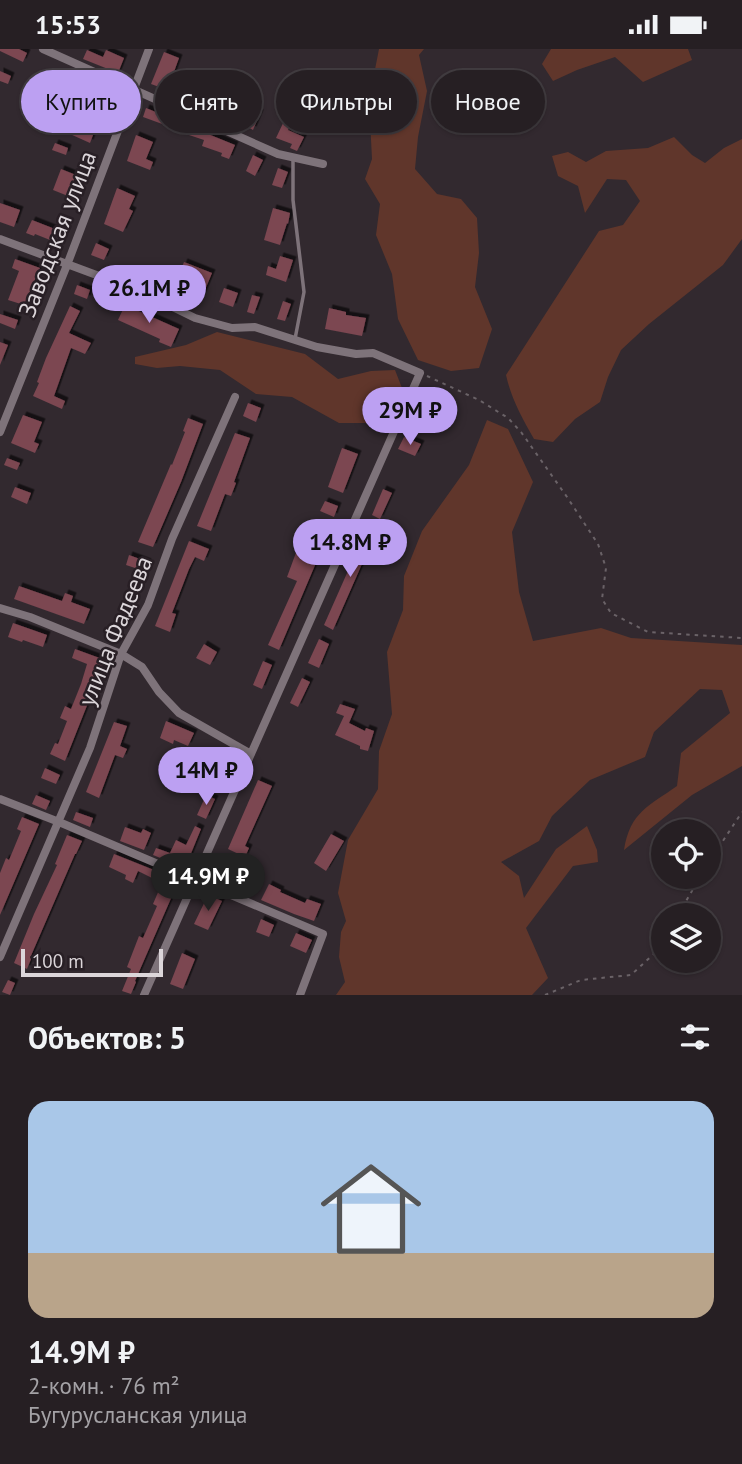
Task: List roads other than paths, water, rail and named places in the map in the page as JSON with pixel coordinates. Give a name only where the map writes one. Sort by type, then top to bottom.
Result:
[{"type":"street","points":[[43,49],[90,70]]},
{"type":"street","name":"Заводская улица","points":[[141,71],[149,49]]},
{"type":"street","points":[[141,93],[278,155],[323,164]]},
{"type":"street","name":"Заводская улица","points":[[1,427],[118,133]]},
{"type":"street","points":[[0,239],[142,292],[195,318],[232,328],[255,327],[317,347],[356,354],[373,353],[419,373],[144,995]]},
{"type":"street","name":"улица Фадеева","points":[[0,957],[90,748],[121,654],[148,605],[172,539],[235,397]]},
{"type":"street","points":[[0,608],[30,617],[121,654],[142,667],[159,692],[179,713],[251,754]]},
{"type":"street","points":[[0,799],[323,934],[300,995]]},
{"type":"lane","points":[[293,158],[293,200],[304,292],[295,340]]}]
